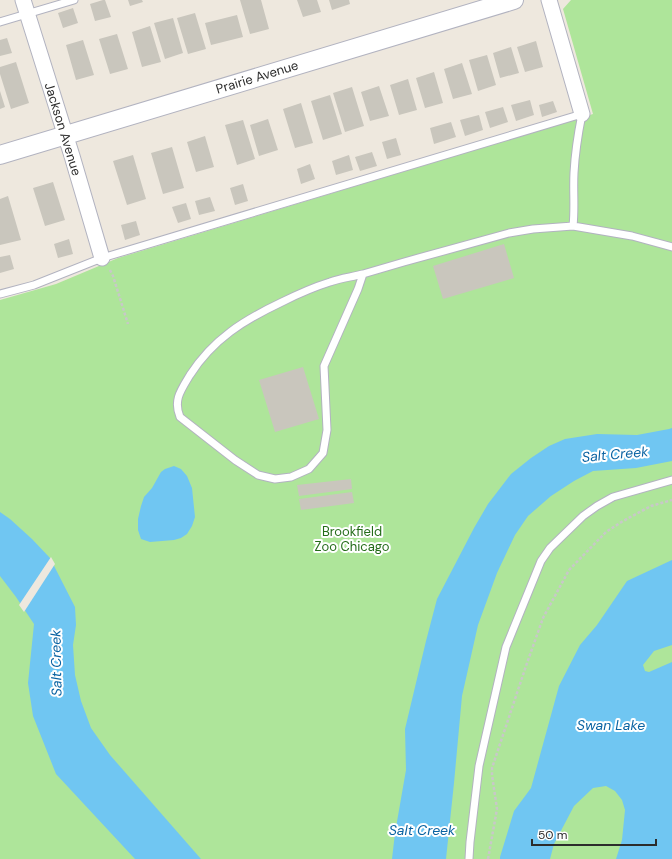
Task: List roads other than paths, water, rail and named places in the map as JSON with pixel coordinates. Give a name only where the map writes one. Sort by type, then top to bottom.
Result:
[{"type":"street","name":"Prairie Avenue","points":[[0,154],[514,0]]},
{"type":"street","points":[[549,0],[582,114]]},
{"type":"street","name":"Jackson Avenue","points":[[25,7],[102,258]]},
{"type":"lane","points":[[0,22],[25,7],[74,0]]},
{"type":"lane","points":[[0,294],[34,285],[102,258],[582,114],[574,173],[573,226]]},
{"type":"lane","points":[[363,274],[358,289],[324,366],[327,430],[323,453],[309,469],[291,477],[275,479],[258,475],[235,460],[180,417],[177,410],[179,392],[198,362],[216,344],[241,324],[270,307],[331,281],[363,274],[509,233],[533,229],[573,226],[632,236],[672,247]]},
{"type":"lane","points":[[469,859],[479,766],[506,647],[541,561],[550,548],[583,516],[596,506],[613,497],[672,480]]},
{"type":"water","name":"Salt Creek","points":[[672,428],[672,461],[636,468],[593,471],[551,496],[528,516],[515,535],[497,573],[478,625],[462,696],[446,859],[392,859],[406,770],[405,729],[437,599],[488,504],[511,474],[549,446],[565,439],[597,434],[637,435]]},
{"type":"water","points":[[174,466],[181,469],[187,476],[192,488],[195,517],[192,526],[187,534],[174,540],[150,542],[141,539],[138,530],[138,519],[144,497],[152,488],[161,472]]},
{"type":"water","name":"Salt Creek","points":[[0,512],[32,539],[50,558],[75,607],[76,625],[73,645],[75,675],[81,701],[91,728],[110,755],[201,859],[135,859],[56,774],[33,716],[28,683],[34,624],[0,576]]},
{"type":"water","name":"Swan Lake","points":[[672,560],[672,645],[654,651],[643,665],[645,671],[649,672],[672,662],[672,859],[616,859],[622,840],[625,810],[622,800],[615,791],[606,786],[593,788],[574,806],[554,844],[550,859],[500,859],[514,811],[531,788],[559,686],[580,645],[597,625],[627,581]]},
{"type":"park label","name":"Brookfield Zoo Chicago","points":[[352,538]]}]
